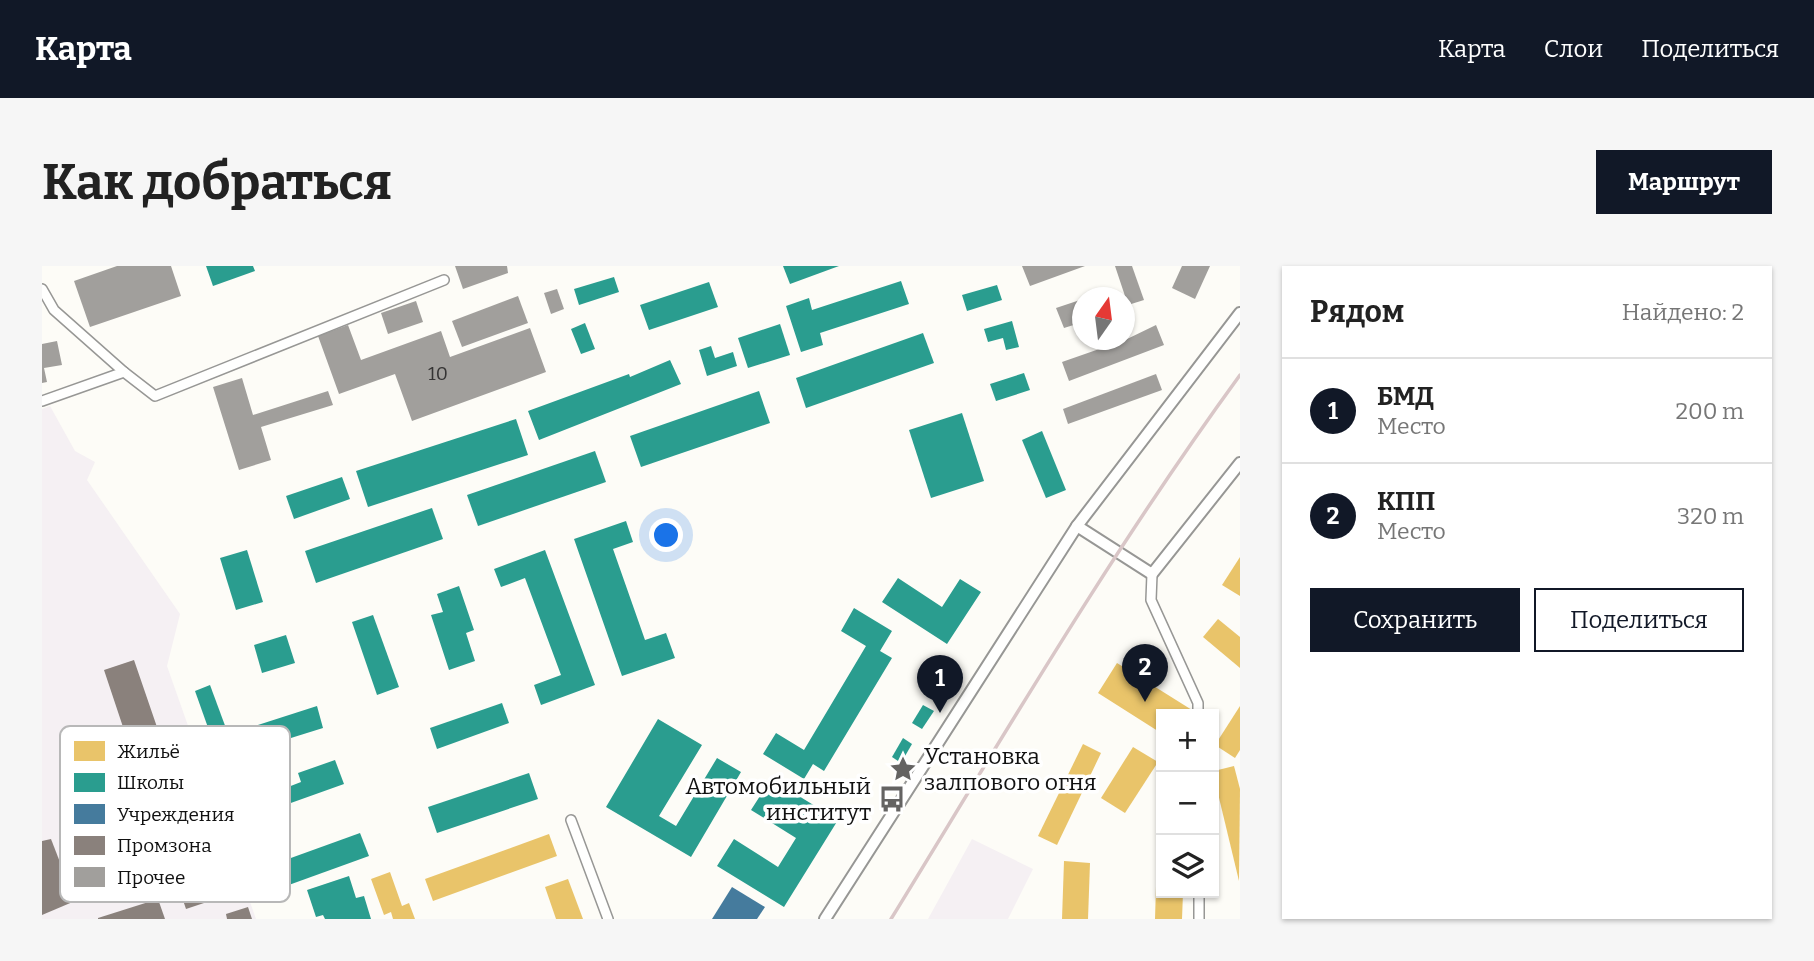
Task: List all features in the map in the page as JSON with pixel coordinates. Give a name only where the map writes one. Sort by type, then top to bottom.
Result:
[{"type":"street","points":[[42,289],[54,310],[155,396],[444,280]]},
{"type":"street","points":[[825,919],[1077,526],[1240,313]]},
{"type":"street","points":[[42,401],[124,372]]},
{"type":"street","points":[[1198,709],[1198,703],[1151,600],[1152,574],[1240,463]]},
{"type":"street","points":[[1077,526],[1152,574]]},
{"type":"street","points":[[571,820],[608,919]]},
{"type":"street","points":[[1199,898],[1199,919]]},
{"type":"shaded area","points":[[50,406],[75,451],[95,462],[87,480],[180,614],[167,666],[188,726],[60,726],[60,902],[250,902],[256,919],[42,919],[42,409]]},
{"type":"shaded area","points":[[972,839],[1033,869],[1008,919],[928,919]]},
{"type":"building: Жильё","points":[[1240,557],[1240,596],[1222,585]]},
{"type":"building: Жильё","points":[[1218,619],[1240,637],[1240,668],[1203,637]]},
{"type":"building: Жильё","points":[[1117,663],[1190,709],[1156,709],[1156,730],[1098,693]]},
{"type":"building: Жильё","points":[[1240,706],[1240,750],[1235,758],[1219,748],[1219,739]]},
{"type":"building: Жильё","points":[[1083,744],[1101,753],[1057,845],[1038,836]]},
{"type":"building: Жильё","points":[[1133,747],[1156,761],[1156,765],[1125,813],[1101,798]]},
{"type":"building: Жильё","points":[[1234,766],[1240,789],[1239,881],[1219,798],[1219,770]]},
{"type":"building: Жильё","points":[[549,834],[557,856],[433,901],[425,879]]},
{"type":"building: Жильё","points":[[1064,861],[1090,863],[1088,919],[1062,919]]},
{"type":"building: Жильё","points":[[390,872],[402,906],[409,903],[415,919],[393,919],[391,912],[384,915],[371,879]]},
{"type":"building: Жильё","points":[[568,879],[583,919],[556,919],[545,887]]},
{"type":"building: Жильё","points":[[1156,886],[1156,898],[1183,898],[1182,919],[1155,919]]},
{"type":"building: Школы","points":[[206,266],[253,266],[255,271],[213,286]]},
{"type":"building: Школы","points":[[783,266],[839,266],[790,284]]},
{"type":"building: Школы","points":[[614,277],[619,292],[579,305],[574,289]]},
{"type":"building: Школы","points":[[901,281],[909,304],[820,333],[823,345],[801,352],[786,306],[809,298],[812,310]]},
{"type":"building: Школы","points":[[709,282],[718,307],[649,330],[640,305]]},
{"type":"building: Школы","points":[[997,285],[1002,300],[967,311],[962,295]]},
{"type":"building: Школы","points":[[1012,321],[1019,347],[1006,350],[1003,338],[988,342],[984,329]]},
{"type":"building: Школы","points":[[585,323],[595,349],[581,354],[571,329]]},
{"type":"building: Школы","points":[[780,324],[790,355],[748,368],[738,338]]},
{"type":"building: Школы","points":[[923,333],[934,363],[806,408],[796,378]]},
{"type":"building: Школы","points":[[711,346],[715,358],[733,352],[737,366],[707,376],[699,350]]},
{"type":"building: Школы","points":[[670,360],[681,384],[539,440],[528,411],[629,374],[630,377]]},
{"type":"building: Школы","points":[[1024,373],[1030,390],[996,401],[990,384]]},
{"type":"building: Школы","points":[[759,391],[770,423],[641,467],[630,436]]},
{"type":"building: Школы","points":[[962,413],[984,481],[931,498],[909,430]]},
{"type":"building: Школы","points":[[516,419],[528,455],[368,507],[356,471]]},
{"type":"building: Школы","points":[[1042,431],[1066,490],[1046,498],[1022,440]]},
{"type":"building: Школы","points":[[595,451],[606,482],[478,526],[467,495]]},
{"type":"building: Школы","points":[[342,477],[350,499],[294,519],[286,496]]},
{"type":"building: Школы","points":[[432,508],[443,539],[316,583],[305,551]]},
{"type":"building: Школы","points":[[626,521],[633,542],[613,549],[645,640],[666,633],[675,658],[622,676],[574,539]]},
{"type":"building: Школы","points":[[247,550],[263,602],[236,610],[220,558]]},
{"type":"building: Школы","points":[[545,550],[595,685],[541,705],[534,685],[561,675],[525,578],[501,587],[494,569]]},
{"type":"building: Школы","points":[[898,578],[942,607],[960,579],[981,592],[947,644],[882,602]]},
{"type":"building: Школы","points":[[459,586],[474,630],[466,633],[475,661],[449,670],[431,615],[443,612],[437,594]]},
{"type":"building: Школы","points":[[854,608],[892,631],[880,651],[892,658],[824,771],[813,764],[804,779],[763,754],[776,733],[804,750],[866,646],[841,631]]},
{"type":"building: Школы","points":[[373,615],[399,687],[377,695],[352,622]]},
{"type":"building: Школы","points":[[286,635],[295,663],[262,673],[254,645]]},
{"type":"building: Школы","points":[[210,685],[225,726],[207,726],[195,691]]},
{"type":"building: Школы","points":[[502,703],[509,723],[437,749],[430,728]]},
{"type":"building: Школы","points":[[923,705],[934,711],[922,729],[912,723]]},
{"type":"building: Школы","points":[[317,706],[323,728],[290,738],[290,726],[255,726]]},
{"type":"building: Школы","points":[[658,719],[702,745],[659,816],[676,826],[717,758],[741,772],[691,857],[606,807]]},
{"type":"building: Школы","points":[[903,738],[912,744],[901,763],[892,757]]},
{"type":"building: Школы","points":[[335,760],[344,784],[290,803],[290,786],[301,782],[298,773]]},
{"type":"building: Школы","points":[[529,773],[538,799],[437,833],[428,807]]},
{"type":"building: Школы","points":[[771,779],[838,820],[784,907],[717,866],[734,839],[778,867],[796,838],[751,810]]},
{"type":"building: Школы","points":[[360,833],[369,856],[290,885],[290,858]]},
{"type":"building: Школы","points":[[349,876],[356,898],[364,896],[371,919],[325,919],[323,915],[316,917],[307,890]]},
{"type":"building: Учреждения","points":[[732,887],[765,907],[757,919],[712,919]]},
{"type":"building: Промзона","points":[[134,660],[157,726],[123,726],[104,670]]},
{"type":"building: Промзона","points":[[51,839],[60,862],[60,902],[73,902],[42,915],[42,841]]},
{"type":"building: Промзона","points":[[149,902],[159,902],[165,919],[98,919]]},
{"type":"building: Промзона","points":[[184,902],[207,902],[186,909]]},
{"type":"building: Промзона","points":[[248,907],[252,919],[227,919],[226,914]]},
{"type":"building: Прочее","points":[[117,266],[171,266],[181,296],[90,327],[74,281]]},
{"type":"building: Прочее","points":[[455,266],[507,266],[508,273],[463,289]]},
{"type":"building: Прочее","points":[[1022,266],[1085,266],[1030,286]]},
{"type":"building: Прочее","points":[[1115,266],[1132,266],[1144,300],[1135,303],[1135,287],[1122,287]]},
{"type":"building: Прочее","points":[[1182,266],[1210,266],[1195,299],[1172,288]]},
{"type":"building: Прочее","points":[[557,289],[564,309],[551,314],[544,293]]},
{"type":"building: Прочее","points":[[518,296],[528,323],[462,347],[452,321]]},
{"type":"building: Прочее","points":[[416,301],[423,322],[388,334],[381,313]]},
{"type":"building: Прочее","points":[[1072,303],[1072,325],[1064,328],[1056,308]]},
{"type":"building: Прочее","points":[[348,325],[361,360],[441,331],[450,357],[530,328],[546,372],[412,421],[395,374],[339,394],[318,336]]},
{"type":"building: Прочее","points":[[1156,325],[1164,345],[1069,381],[1062,362],[1096,350],[1135,350],[1135,335]]},
{"type":"building: Прочее","points":[[57,341],[62,365],[44,368],[47,382],[42,383],[42,344]]},
{"type":"building: Прочее","points":[[1156,374],[1162,390],[1068,424],[1063,409]]},
{"type":"building: Прочее","points":[[242,378],[253,415],[328,391],[333,405],[261,427],[271,460],[239,470],[213,387]]},
{"type":"railway","points":[[891,919],[1104,575],[1240,375]]},
{"type":"place","name":"КПП","points":[[1145,702]]},
{"type":"place","name":"БМД","points":[[940,713]]},
{"type":"place","name":"Установка залпового огня","points":[[903,769]]},
{"type":"place","name":"Автомобильный институт","points":[[892,799]]}]
